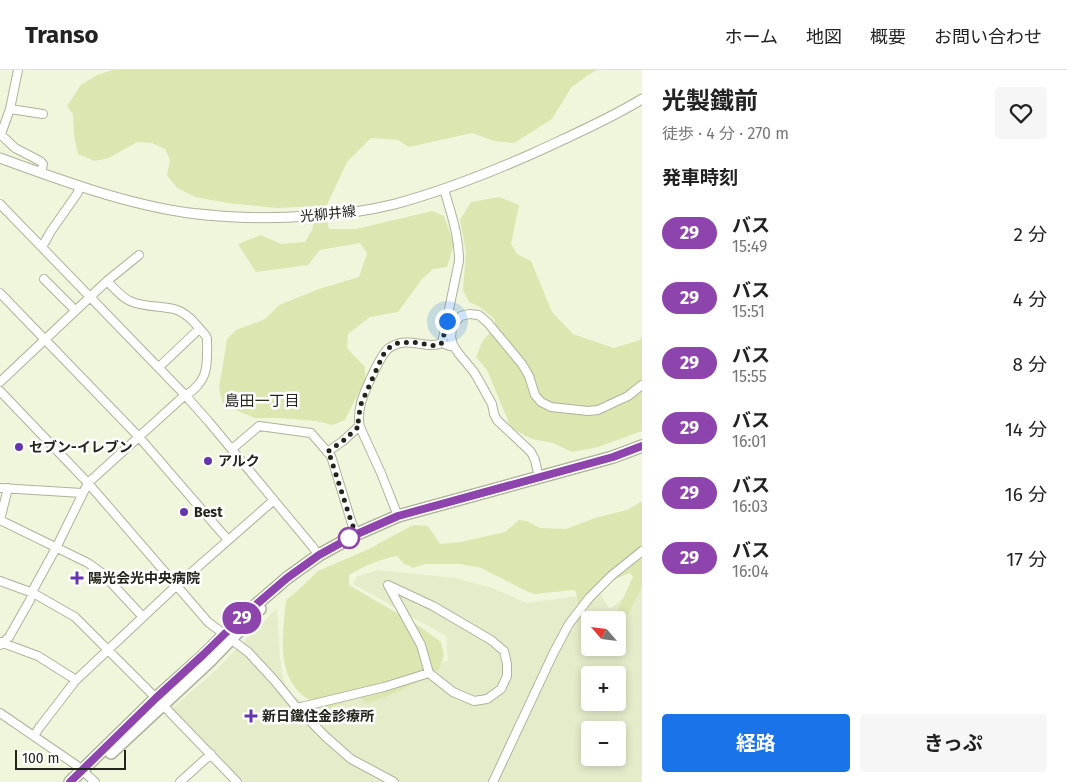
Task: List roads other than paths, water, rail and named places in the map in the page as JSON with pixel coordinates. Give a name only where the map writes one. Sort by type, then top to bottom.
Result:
[{"type":"highway","points":[[81,778],[287,578],[319,555],[357,534],[398,516],[613,457],[642,446]]},
{"type":"main road","name":"光柳井線","points":[[0,158],[80,186],[133,201],[187,212],[234,218],[280,218],[341,214],[394,204],[444,189],[525,156],[584,129],[642,99]]},
{"type":"street","points":[[18,70],[10,109],[1,134],[15,148],[40,161],[43,164],[40,173]]},
{"type":"street","points":[[10,109],[43,114]]},
{"type":"street","points":[[42,247],[51,230],[78,194],[80,186]]},
{"type":"street","points":[[442,343],[459,260],[456,229],[444,189]]},
{"type":"street","points":[[0,204],[185,395],[319,555]]},
{"type":"street","points":[[0,382],[90,296],[138,255]]},
{"type":"street","points":[[44,279],[75,310]]},
{"type":"street","points":[[0,643],[9,637],[33,594],[34,588],[88,483],[185,395],[190,393],[200,382],[205,372],[208,340],[186,315],[177,310],[129,301],[119,294],[107,281]]},
{"type":"street","points":[[0,292],[139,437],[228,540]]},
{"type":"street","points":[[539,478],[535,460],[530,452],[497,420],[492,404],[474,372],[453,345],[450,337],[452,328],[461,316],[469,314],[479,315],[488,323],[522,364],[529,376],[535,396],[541,402],[551,407],[588,411],[598,410],[628,396],[642,385]]},
{"type":"street","points":[[159,368],[199,329]]},
{"type":"street","points":[[398,516],[358,420],[361,404],[383,355],[390,347],[398,343],[412,342],[436,346],[442,343],[450,346],[453,345]]},
{"type":"street","points":[[0,391],[88,483],[208,622],[248,652],[326,738],[351,759],[394,782]]},
{"type":"street","points":[[232,449],[259,426],[311,433],[330,456],[357,534]]},
{"type":"street","points":[[327,452],[360,426]]},
{"type":"street","points":[[82,493],[4,488],[0,520],[88,563],[102,574],[143,617]]},
{"type":"street","points":[[34,736],[76,680],[176,586],[274,500]]},
{"type":"street","points":[[493,782],[569,624],[589,598],[642,551]]},
{"type":"street","points":[[0,581],[33,594],[75,617],[237,782]]},
{"type":"street","points":[[388,585],[433,606],[491,640],[504,651],[507,664],[506,676],[501,688],[487,699],[474,700],[453,692],[429,673],[421,645],[388,585]]},
{"type":"street","points":[[0,643],[38,656],[76,680]]},
{"type":"street","points":[[297,708],[384,687],[429,673]]},
{"type":"street","points":[[0,713],[34,736],[81,778]]},
{"type":"street","points":[[180,782],[211,754]]},
{"type":"place","name":"セブン-イレブン","points":[[19,447]]},
{"type":"place","name":"アルク","points":[[208,461]]},
{"type":"place","name":"Best","points":[[184,512]]},
{"type":"place","name":"陽光会光中央病院","points":[[77,578]]},
{"type":"place","name":"新日鐵住金診療所","points":[[251,716]]},
{"type":"district","name":"島田一丁目","points":[[262,401]]}]
